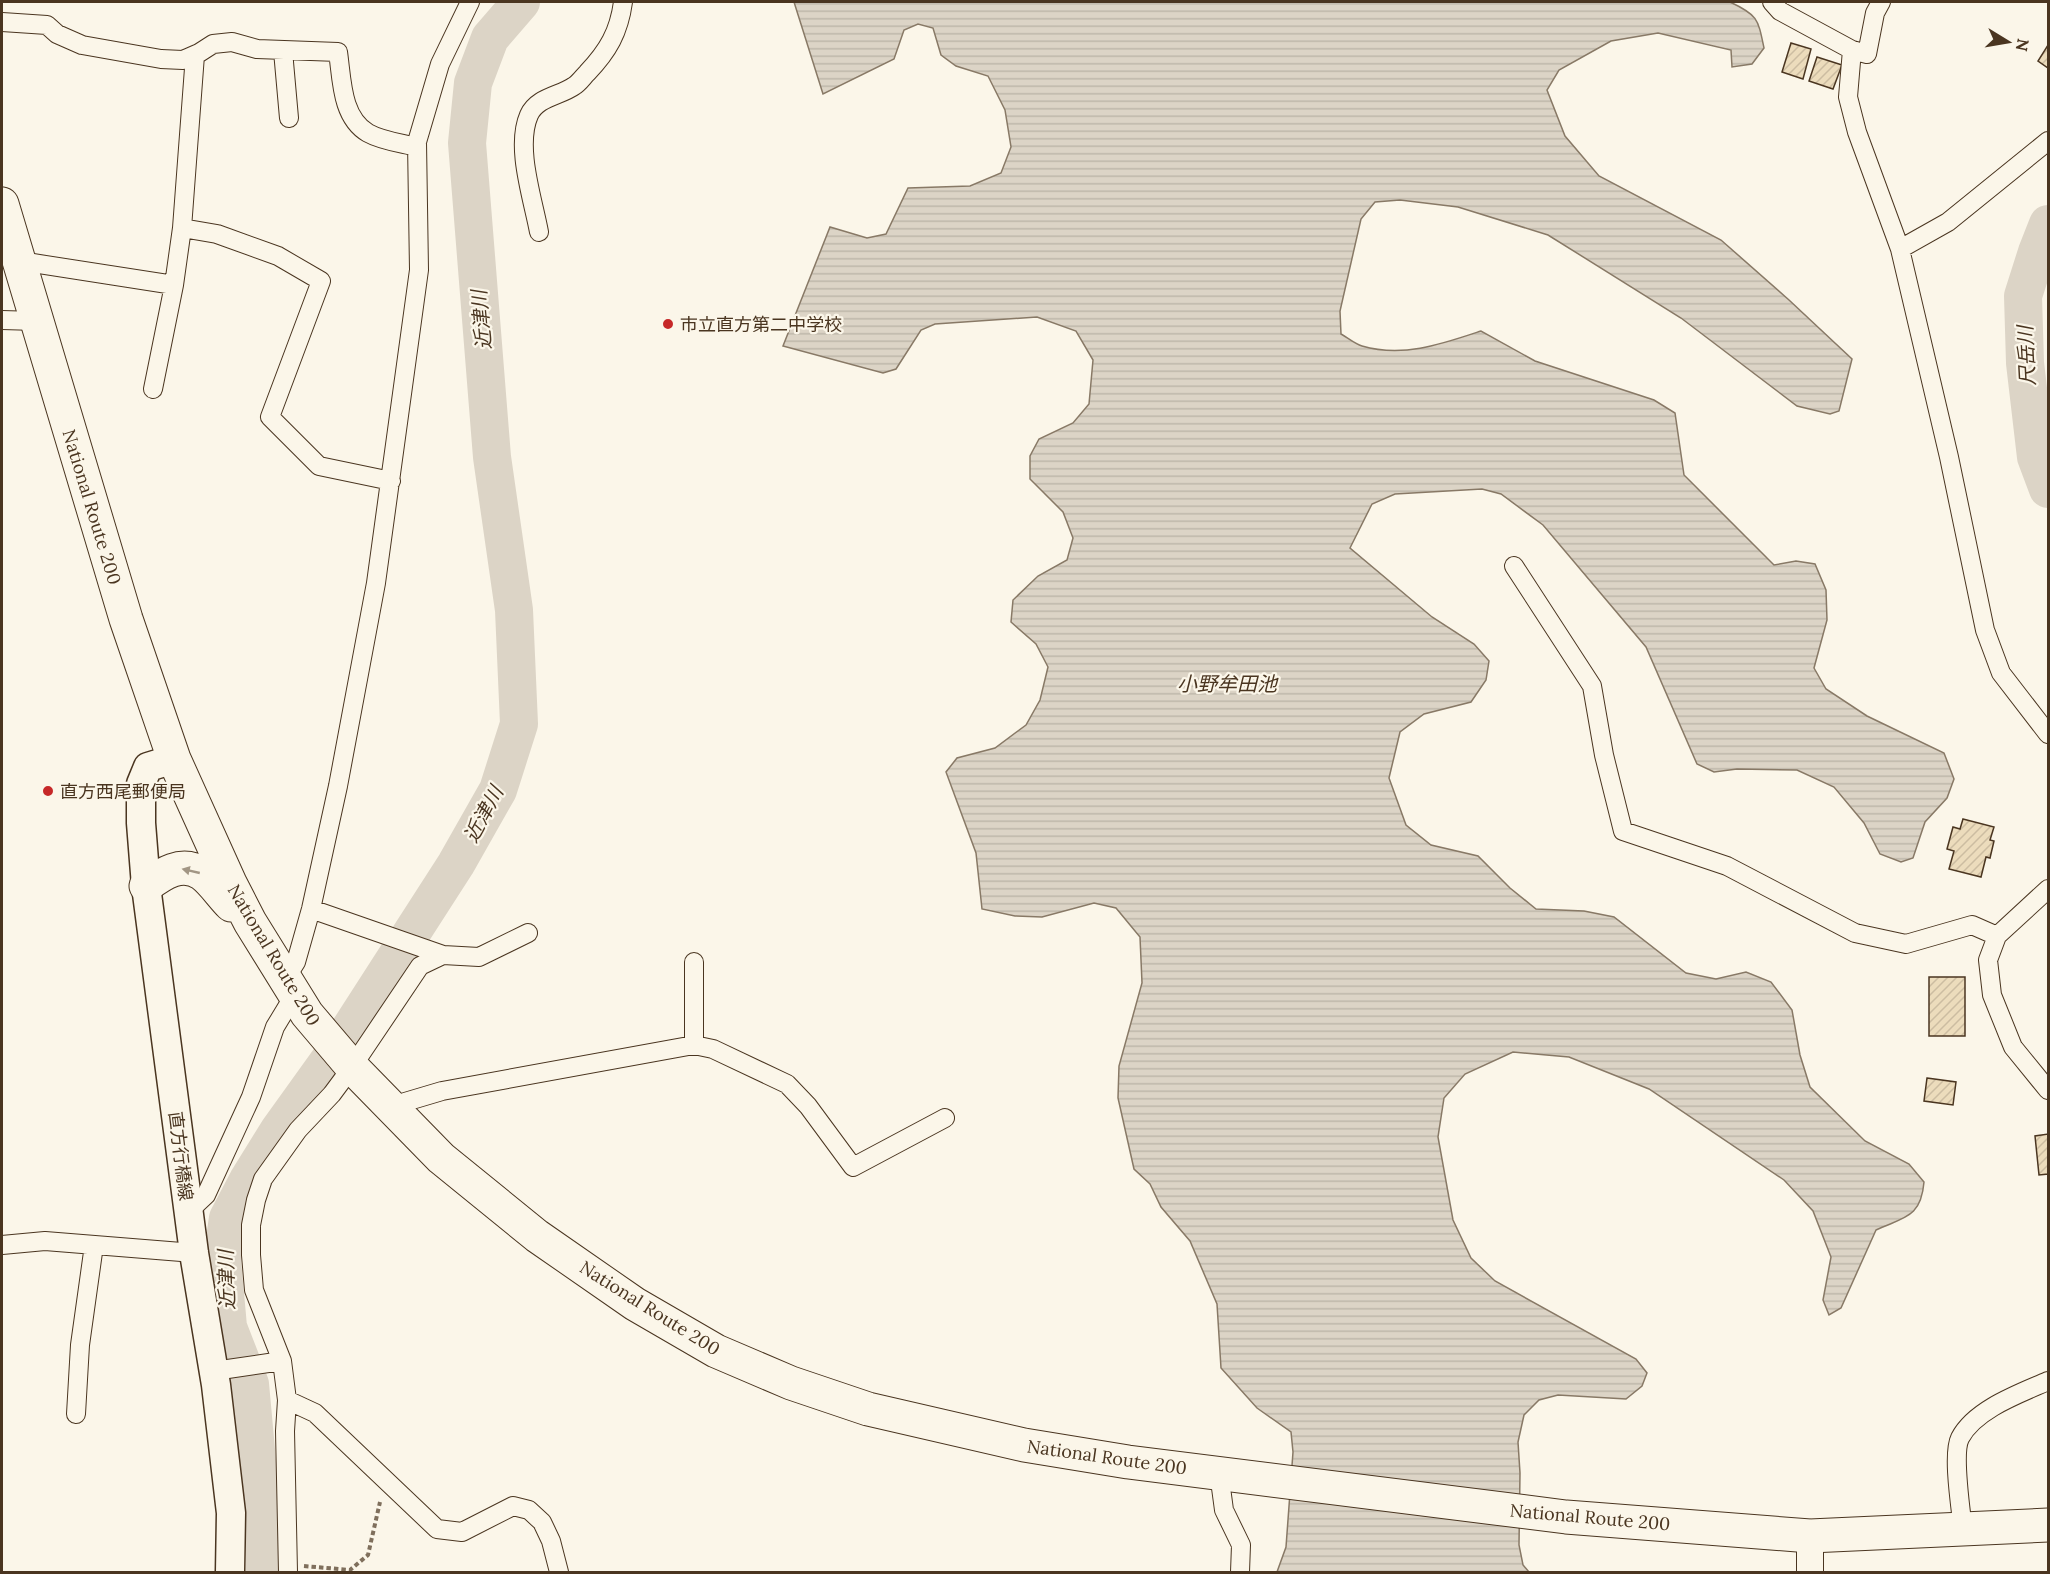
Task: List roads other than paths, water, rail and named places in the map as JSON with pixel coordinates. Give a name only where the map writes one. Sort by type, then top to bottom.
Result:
[{"type":"highway","name":"National Route 200","points":[[2,204],[126,620],[174,759],[250,922],[295,994],[352,1067],[441,1158],[537,1236],[635,1304],[716,1351],[791,1383],[868,1409],[1023,1445],[1128,1462],[1566,1516],[1810,1536],[2049,1525]]},
{"type":"highway","points":[[146,886],[166,871],[185,868],[201,873],[250,922]]},
{"type":"main road","name":"直方行橋線","points":[[174,759],[148,767],[141,784],[141,823],[146,886],[194,1253],[222,1370],[231,1513],[230,1572]]},
{"type":"street","points":[[188,1212],[206,1195],[251,1097],[275,1027],[295,994],[291,969],[296,962],[311,909],[340,774],[374,594],[391,481],[419,270],[417,147],[440,64],[470,2]]},
{"type":"street","points":[[539,232],[524,154],[529,114],[540,102],[575,86],[605,54],[621,21],[623,2]]},
{"type":"street","points":[[1772,2],[1780,11],[1852,50],[1867,54],[1875,13],[1881,2]]},
{"type":"street","points":[[2,22],[47,26],[57,34],[82,45],[161,59],[183,60],[213,44],[232,42],[256,49],[338,52],[345,105],[356,122],[366,132],[383,139],[417,147]]},
{"type":"street","points":[[1852,50],[1848,97],[1857,132],[1900,249],[1949,457],[1985,630],[2001,673],[2049,734]]},
{"type":"street","points":[[283,51],[289,118]]},
{"type":"street","points":[[153,389],[174,285],[182,228],[195,55]]},
{"type":"street","points":[[1900,249],[1948,222],[2048,144]]},
{"type":"street","points":[[182,228],[217,234],[278,256],[321,280],[270,417],[319,466],[391,481]]},
{"type":"street","points":[[20,261],[174,285]]},
{"type":"street","points":[[2,320],[36,321]]},
{"type":"street","points":[[1514,566],[1592,686],[1604,755],[1623,831],[1727,866],[1854,933],[1906,944],[1972,925],[1997,936]]},
{"type":"street","points":[[2049,889],[1997,936],[1988,960],[1992,994],[2013,1047],[2049,1090]]},
{"type":"street","points":[[311,909],[434,952],[479,957],[528,933]]},
{"type":"street","points":[[288,1569],[285,1431],[287,1400],[278,1362],[254,1290],[251,1245],[256,1200],[263,1179],[298,1130],[332,1094],[420,966],[434,952]]},
{"type":"street","points":[[694,962],[694,1046]]},
{"type":"street","points":[[398,1114],[405,1102],[442,1091],[694,1046],[713,1049],[787,1084],[808,1106],[853,1167],[945,1118]]},
{"type":"street","points":[[2,1245],[45,1241],[194,1253]]},
{"type":"street","points":[[76,1414],[80,1345],[94,1245]]},
{"type":"street","points":[[222,1370],[278,1362]]},
{"type":"street","points":[[1963,1530],[1957,1471],[1959,1439],[1971,1424],[2000,1403],[2049,1381]]},
{"type":"street","points":[[287,1400],[315,1413],[437,1529],[462,1532],[513,1506],[529,1509],[542,1522],[551,1541],[559,1572]]},
{"type":"street","points":[[1229,1474],[1224,1510],[1241,1545],[1240,1572]]},
{"type":"street","points":[[1810,1536],[1810,1572]]},
{"type":"water","name":"小野牟田池","points":[[794,2],[1730,2],[1746,11],[1758,24],[1764,48],[1752,64],[1732,67],[1731,50],[1658,33],[1611,41],[1559,70],[1547,90],[1565,136],[1599,176],[1721,240],[1852,359],[1839,411],[1830,414],[1797,406],[1681,318],[1548,235],[1458,207],[1400,200],[1375,202],[1361,219],[1340,311],[1341,334],[1362,346],[1392,351],[1407,350],[1437,345],[1481,331],[1535,361],[1654,400],[1675,413],[1684,475],[1774,565],[1796,561],[1815,564],[1826,590],[1827,620],[1814,668],[1826,689],[1867,716],[1944,753],[1954,779],[1947,798],[1925,822],[1913,858],[1901,862],[1880,854],[1864,823],[1834,787],[1797,770],[1737,769],[1714,772],[1697,764],[1646,647],[1543,525],[1501,494],[1482,489],[1395,494],[1372,504],[1350,548],[1432,617],[1474,644],[1489,661],[1486,680],[1471,702],[1424,714],[1400,732],[1389,778],[1406,825],[1431,845],[1478,856],[1510,888],[1536,909],[1584,911],[1614,917],[1686,973],[1716,979],[1746,972],[1771,982],[1792,1010],[1800,1055],[1810,1087],[1865,1141],[1909,1164],[1924,1182],[1915,1210],[1903,1219],[1876,1230],[1841,1308],[1829,1315],[1823,1300],[1831,1257],[1813,1211],[1784,1180],[1649,1089],[1569,1057],[1513,1052],[1465,1074],[1444,1098],[1438,1137],[1453,1220],[1471,1258],[1495,1281],[1636,1359],[1647,1373],[1642,1386],[1626,1399],[1558,1395],[1539,1400],[1524,1415],[1518,1442],[1519,1545],[1523,1565],[1529,1572],[1277,1572],[1286,1547],[1293,1452],[1291,1432],[1257,1408],[1221,1368],[1217,1304],[1190,1241],[1161,1207],[1150,1184],[1134,1169],[1118,1098],[1119,1066],[1142,983],[1140,937],[1116,908],[1094,903],[1042,917],[1015,916],[982,909],[976,853],[946,772],[957,758],[995,748],[1026,725],[1040,700],[1048,667],[1036,644],[1011,622],[1013,600],[1038,576],[1067,560],[1073,538],[1063,512],[1030,479],[1030,456],[1039,439],[1073,423],[1089,404],[1093,360],[1076,331],[1037,317],[935,324],[921,330],[896,369],[883,373],[783,346],[830,227],[867,238],[886,234],[908,188],[970,186],[1001,173],[1011,147],[1005,110],[988,76],[956,66],[941,55],[933,28],[918,24],[904,30],[894,59],[823,94]]},
{"type":"waterway","name":"近津川","points":[[265,1572],[265,1549],[250,1384],[228,1327],[222,1260],[228,1218],[279,1130],[335,1052],[456,864],[498,790],[519,724],[514,610],[492,457],[467,143],[473,83],[490,38],[521,2]]},
{"type":"waterway","name":"尺岳川","points":[[2048,224],[2023,296],[2025,363],[2036,457],[2048,489]]},
{"type":"place","name":"市立直方第二中学校","points":[[668,324]]},
{"type":"place","name":"直方西尾郵便局","points":[[48,791]]}]
